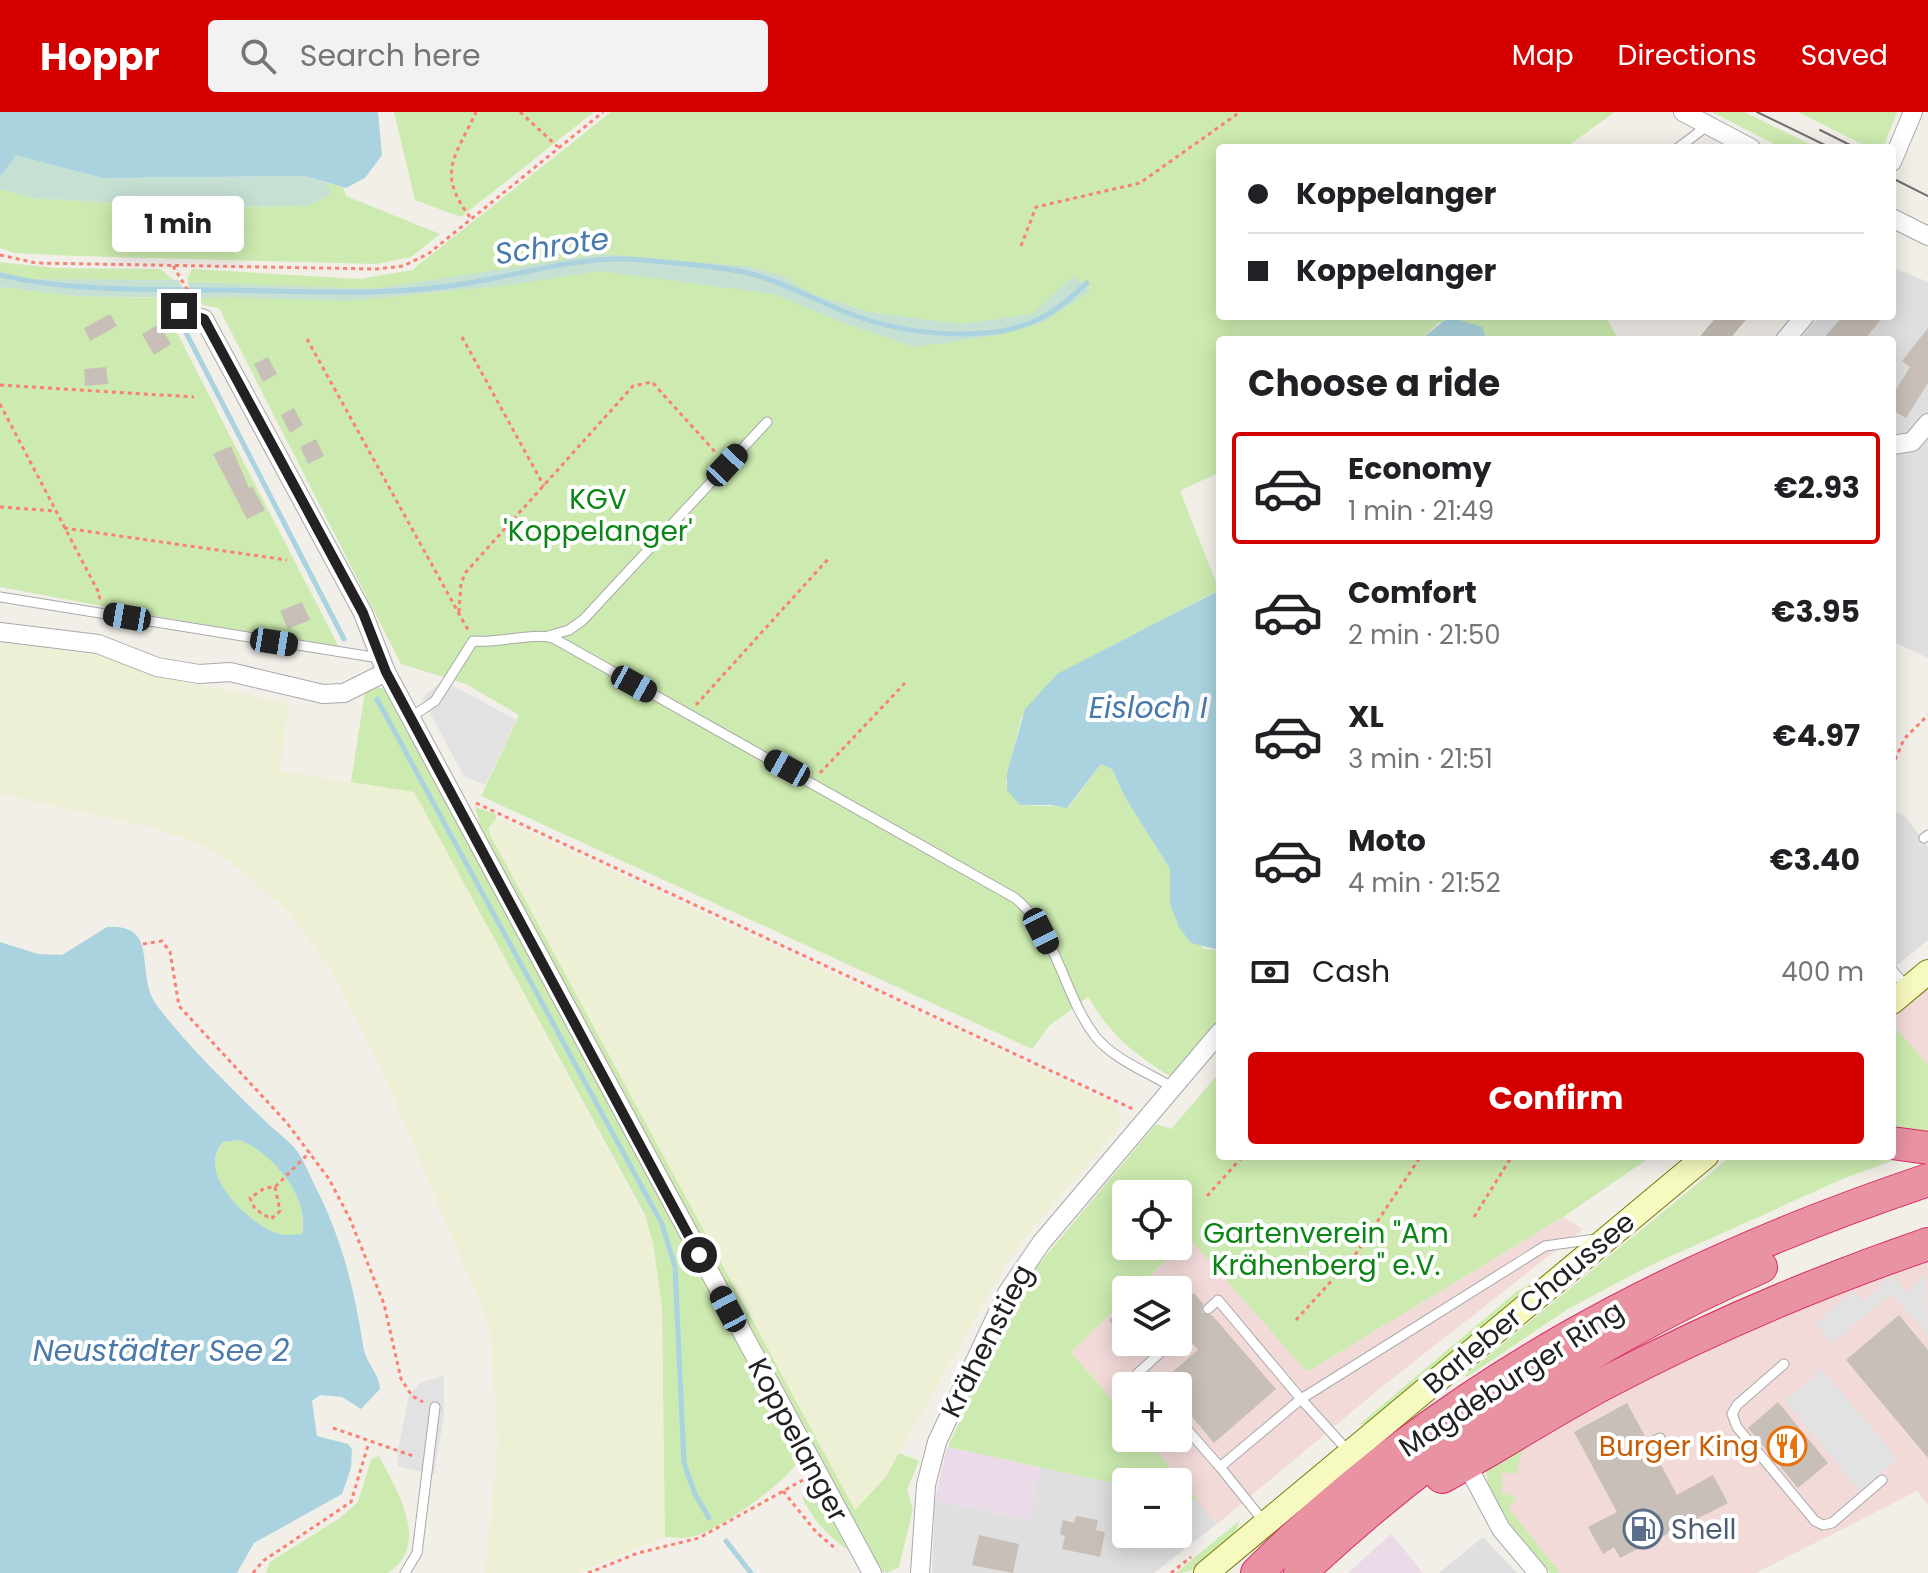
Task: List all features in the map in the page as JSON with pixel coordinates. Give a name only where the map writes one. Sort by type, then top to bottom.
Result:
[{"type":"highway","points":[[1896,1144],[1928,1148]]},
{"type":"highway","points":[[1679,1280],[1696,1256],[1831,1194],[1928,1158]]},
{"type":"highway","name":"Magdeburger Ring","points":[[1257,1573],[1345,1493],[1458,1407],[1586,1325],[1803,1226],[1928,1180]]},
{"type":"highway","name":"Magdeburger Ring","points":[[1300,1573],[1368,1512],[1493,1418],[1644,1325],[1720,1285],[1928,1203]]},
{"type":"highway","points":[[1368,1512],[1400,1505],[1466,1463],[1604,1384],[1707,1332],[1801,1290],[1928,1244]]},
{"type":"street","points":[[1683,112],[1743,144]]},
{"type":"street","points":[[1896,152],[1913,112]]},
{"type":"street","points":[[1896,220],[1928,236]]},
{"type":"street","name":"Koppelanger","points":[[172,310],[204,319],[363,613],[382,665],[870,1570]]},
{"type":"street","points":[[1788,336],[1802,320]]},
{"type":"street","points":[[1896,444],[1912,442],[1928,423]]},
{"type":"street","points":[[0,632],[98,644],[157,667],[199,674],[230,672],[323,694],[344,693],[382,665]]},
{"type":"street","points":[[1900,996],[1928,972]]},
{"type":"street","name":"Krähenstieg","points":[[920,1573],[926,1485],[937,1442],[994,1318],[1030,1256],[1216,1037]]},
{"type":"street","name":"Barleber Chaussee","points":[[1206,1573],[1701,1160]]},
{"type":"street","points":[[1466,1463],[1501,1529],[1538,1573]]},
{"type":"lane","points":[[1683,144],[1707,126]]},
{"type":"lane","points":[[411,717],[435,701],[473,641],[496,643],[545,637],[566,631],[583,620],[767,422]]},
{"type":"lane","points":[[0,597],[382,665]]},
{"type":"lane","points":[[545,637],[811,782],[1021,902],[1041,931],[1098,1039],[1113,1053],[1172,1087]]},
{"type":"lane","points":[[1220,1467],[1301,1399],[1545,1246],[1608,1237]]},
{"type":"lane","points":[[1208,1309],[1218,1300],[1350,1453]]},
{"type":"lane","points":[[1139,1372],[1157,1356]]},
{"type":"lane","points":[[1784,1364],[1737,1405],[1733,1418],[1737,1427],[1813,1519],[1821,1525],[1830,1524],[1882,1480]]},
{"type":"lane","points":[[405,1573],[417,1553],[435,1407]]},
{"type":"lane","points":[[1192,1435],[1265,1523]]},
{"type":"lane","points":[[1649,1443],[1660,1438]]},
{"type":"path","points":[[471,218],[455,195],[450,178],[452,165],[476,112]]},
{"type":"path","points":[[520,112],[559,148]]},
{"type":"path","points":[[0,255],[36,263],[395,267],[424,257],[603,112]]},
{"type":"path","points":[[1021,246],[1034,208],[1140,183],[1240,112]]},
{"type":"path","points":[[173,266],[198,308]]},
{"type":"path","points":[[462,337],[544,486]]},
{"type":"path","points":[[307,339],[473,641]]},
{"type":"path","points":[[459,612],[464,574],[633,386],[652,382],[727,465]]},
{"type":"path","points":[[0,385],[194,397]]},
{"type":"path","points":[[0,404],[100,595],[97,612]]},
{"type":"path","points":[[0,507],[56,511]]},
{"type":"path","points":[[64,528],[287,560]]},
{"type":"path","points":[[688,714],[829,558]]},
{"type":"path","points":[[811,782],[905,683]]},
{"type":"path","points":[[1896,758],[1904,739],[1928,715]]},
{"type":"path","points":[[451,791],[1149,1116]]},
{"type":"path","points":[[143,944],[162,941],[170,952],[179,1006],[248,1084],[274,1108],[329,1179],[362,1247],[384,1304],[401,1379],[415,1399],[435,1407]]},
{"type":"path","points":[[275,1187],[280,1211],[271,1219],[255,1209],[249,1200],[262,1189],[275,1187],[310,1152]]},
{"type":"path","points":[[1207,1196],[1239,1160]]},
{"type":"path","points":[[1296,1320],[1355,1255],[1418,1160]]},
{"type":"path","points":[[1474,1217],[1510,1160]]},
{"type":"path","points":[[333,1428],[429,1461]]},
{"type":"path","points":[[253,1573],[263,1561],[351,1502],[369,1442]]},
{"type":"path","points":[[588,1573],[638,1553],[699,1538],[816,1472]]},
{"type":"path","points":[[783,1491],[816,1532],[870,1570]]},
{"type":"shaded area","points":[[1896,269],[1928,282],[1928,658],[1896,643],[1896,336],[1803,336],[1816,320],[1896,320]]},
{"type":"shaded area","points":[[443,680],[516,720],[485,785],[464,776],[422,698]]},
{"type":"shaded area","points":[[1896,813],[1905,816],[1928,847],[1928,940],[1896,966]]},
{"type":"shaded area","points":[[1928,989],[1928,1065],[1896,1028],[1896,1015]]},
{"type":"shaded area","points":[[1563,1217],[1583,1229],[1383,1386],[1217,1524],[1192,1494],[1192,1468],[1170,1468],[1157,1452],[1192,1452],[1192,1372],[1112,1372],[1112,1400],[1071,1352],[1112,1312],[1112,1356],[1192,1356],[1192,1276],[1150,1276],[1167,1260],[1192,1260],[1192,1240],[1307,1372]]},
{"type":"shaded area","points":[[1928,1253],[1928,1505],[1917,1491],[1756,1573],[1553,1573],[1518,1534],[1489,1466],[1662,1366]]},
{"type":"shaded area","points":[[1926,1274],[1928,1336],[1892,1293],[1832,1343],[1816,1323],[1854,1291],[1863,1301],[1892,1275],[1907,1292]]},
{"type":"shaded area","points":[[1822,1369],[1898,1459],[1860,1491],[1785,1401]]},
{"type":"shaded area","points":[[444,1376],[444,1415],[434,1475],[398,1466],[397,1454],[409,1396],[421,1382]]},
{"type":"shaded area","points":[[947,1447],[1040,1467],[1030,1520],[935,1500]]},
{"type":"shaded area","points":[[1040,1467],[1112,1483],[1112,1548],[1186,1548],[1154,1573],[932,1573],[935,1500],[1029,1520]]},
{"type":"shaded area","points":[[1192,1500],[1199,1501],[1217,1524],[1192,1543]]},
{"type":"shaded area","points":[[1391,1534],[1423,1573],[1348,1573]]},
{"type":"shaded area","points":[[1483,1537],[1517,1573],[1439,1573]]},
{"type":"green space","points":[[394,112],[594,112],[461,217],[415,200]]},
{"type":"green space","name":"KGV 'Koppelanger'","points":[[611,112],[1615,112],[1571,144],[1216,144],[1216,320],[1607,320],[1617,336],[1487,336],[1439,322],[1424,336],[1216,336],[1216,474],[1180,491],[1216,582],[1216,592],[1055,676],[1021,718],[1006,783],[1020,805],[1069,807],[1101,764],[1112,769],[1126,799],[1170,869],[1170,904],[1204,949],[1216,950],[1216,1026],[1171,1077],[1124,1043],[1106,1024],[1088,997],[1049,1026],[1032,1049],[481,796],[519,715],[466,684],[401,664],[219,308],[202,305],[187,279],[192,269],[360,279],[412,270]]},
{"type":"green space","points":[[1712,112],[1744,112],[1810,144],[1774,144]]},
{"type":"green space","points":[[1798,112],[1897,112],[1885,144],[1861,144]]},
{"type":"green space","points":[[16,154],[103,178],[305,176],[327,183],[331,194],[308,206],[185,207],[32,198],[0,189],[0,177]]},
{"type":"green space","points":[[327,183],[343,187],[346,196],[440,234],[411,257],[376,264],[75,256],[14,253],[0,248],[0,189],[32,198],[185,207],[308,206],[331,194]]},
{"type":"green space","points":[[600,254],[746,266],[783,276],[810,293],[869,312],[961,324],[1032,314],[1074,276],[1091,291],[1044,322],[1004,334],[915,347],[846,324],[774,294],[600,271],[508,285],[347,301],[197,299],[187,282],[373,289]]},
{"type":"green space","points":[[0,262],[54,268],[160,269],[175,281],[26,279],[0,272]]},
{"type":"green space","points":[[0,271],[26,279],[179,280],[187,298],[77,296],[0,287]]},
{"type":"green space","points":[[0,287],[77,296],[159,298],[341,651],[0,587]]},
{"type":"green space","points":[[0,642],[99,655],[153,675],[285,703],[288,710],[280,771],[414,792],[650,1229],[662,1306],[665,1537],[578,1573],[485,1573],[498,1442],[489,1325],[381,1068],[331,970],[287,911],[238,868],[201,844],[151,827],[0,794]]},
{"type":"green space","points":[[378,687],[389,690],[797,1446],[799,1460],[792,1470],[733,1517],[703,1533],[688,1538],[665,1537],[662,1306],[653,1243],[645,1215],[414,792],[351,782],[365,691]]},
{"type":"green space","points":[[475,807],[496,814],[489,827],[490,835],[855,1510],[885,1478],[899,1453],[919,1461],[907,1490],[913,1509],[899,1567],[887,1573],[878,1570],[482,833]]},
{"type":"green space","points":[[500,819],[1115,1104],[1119,1109],[1121,1120],[1116,1132],[1006,1264],[885,1478],[855,1510],[490,835],[492,822]]},
{"type":"green space","points":[[1896,1028],[1928,1065],[1928,1131],[1896,1130]]},
{"type":"green space","name":"Gartenverein \"Am Krähenberg\" e.V.","points":[[1216,1077],[1216,1160],[1646,1160],[1563,1217],[1307,1372],[1192,1241],[1192,1180],[1112,1180],[1112,1260],[1166,1260],[1150,1276],[1112,1276],[1112,1312],[1071,1352],[1112,1400],[1112,1452],[1157,1452],[1171,1468],[1112,1468],[1112,1483],[948,1447],[1018,1289],[1156,1124],[1171,1129]]},
{"type":"green space","points":[[239,1140],[264,1154],[286,1177],[300,1205],[302,1234],[283,1234],[260,1225],[227,1193],[215,1167],[216,1154],[223,1142]]},
{"type":"green space","points":[[1726,1160],[1894,1160],[1845,1178],[1647,1267],[1568,1309],[1467,1377],[1465,1375]]},
{"type":"green space","points":[[1547,1275],[1369,1424],[1360,1424],[1517,1291]]},
{"type":"green space","points":[[1523,1448],[1516,1474],[1502,1472],[1502,1493],[1517,1498],[1508,1507],[1560,1573],[1550,1573],[1528,1549],[1506,1522],[1491,1493],[1487,1463]]},
{"type":"green space","points":[[379,1456],[406,1516],[408,1548],[401,1561],[388,1573],[266,1573],[270,1562],[340,1518],[358,1502],[371,1460]]},
{"type":"green space","points":[[817,1492],[848,1550],[821,1527],[802,1497]]},
{"type":"green space","points":[[1240,1520],[1231,1539],[1216,1556],[1196,1568],[1176,1573]]},
{"type":"water","points":[[0,112],[378,112],[382,155],[365,178],[346,188],[305,176],[103,178],[16,155],[0,177]]},
{"type":"water","points":[[1445,320],[1459,320],[1482,327],[1485,336],[1425,336]]},
{"type":"water","name":"Eisloch I","points":[[1216,592],[1216,949],[1191,943],[1179,927],[1170,904],[1170,869],[1126,799],[1112,769],[1101,764],[1067,808],[1020,805],[1007,790],[1007,773],[1025,709],[1057,674]]},
{"type":"water","name":"Neustädter See 2","points":[[107,927],[124,928],[135,934],[141,942],[147,980],[158,1007],[208,1064],[297,1151],[332,1223],[345,1262],[365,1352],[380,1389],[361,1409],[342,1397],[320,1395],[312,1401],[317,1436],[348,1444],[352,1449],[351,1468],[342,1494],[254,1543],[237,1573],[0,1573],[0,942],[38,954],[62,955]],"holes":[[[239,1140],[276,1165],[294,1191],[303,1220],[302,1234],[279,1234],[260,1225],[237,1205],[219,1180],[215,1167],[216,1154],[223,1142]]]},
{"type":"building","points":[[110,314],[117,326],[90,341],[84,328]]},
{"type":"building","points":[[1714,320],[1746,320],[1732,336],[1700,336]]},
{"type":"building","points":[[1840,320],[1881,320],[1867,336],[1826,336]]},
{"type":"building","points":[[159,324],[171,344],[154,355],[142,334]]},
{"type":"building","points":[[1928,328],[1928,383],[1906,418],[1896,412],[1896,390],[1910,367],[1902,361]]},
{"type":"building","points":[[268,357],[277,374],[263,382],[254,364]]},
{"type":"building","points":[[106,367],[108,384],[85,386],[84,369]]},
{"type":"building","points":[[294,408],[303,425],[290,433],[281,415]]},
{"type":"building","points":[[316,439],[324,456],[308,464],[300,447]]},
{"type":"building","points":[[231,446],[249,488],[252,486],[265,510],[247,519],[213,454]]},
{"type":"building","points":[[302,602],[310,620],[288,629],[280,611]]},
{"type":"building","points":[[1194,1293],[1203,1304],[1202,1313],[1212,1315],[1276,1389],[1214,1443],[1192,1417],[1192,1372],[1172,1372],[1198,1350],[1192,1343]]},
{"type":"building","points":[[1899,1315],[1928,1350],[1928,1458],[1846,1360]]},
{"type":"building","name":"Burger King","points":[[1778,1402],[1828,1463],[1798,1488],[1748,1428]]},
{"type":"building","points":[[1627,1403],[1645,1436],[1643,1447],[1653,1450],[1677,1495],[1713,1475],[1728,1503],[1620,1558],[1614,1547],[1603,1554],[1588,1527],[1617,1512],[1574,1432]]},
{"type":"building","points":[[1076,1516],[1098,1520],[1096,1530],[1105,1532],[1100,1557],[1062,1549],[1065,1536],[1060,1534],[1063,1520],[1074,1523]]},
{"type":"building","points":[[979,1535],[1019,1544],[1013,1573],[972,1565]]},
{"type":"waterway","name":"Schrote","points":[[0,275],[54,284],[110,288],[373,292],[463,284],[597,260],[642,260],[744,272],[876,322],[948,334],[997,332],[1019,327],[1052,312],[1087,283]]},
{"type":"waterway","points":[[180,321],[344,639]]},
{"type":"waterway","points":[[377,699],[662,1224],[675,1267],[684,1463],[695,1494],[709,1518]]},
{"type":"waterway","points":[[726,1541],[751,1573]]},
{"type":"tram line","points":[[1757,112],[1823,144]]},
{"type":"tram line","points":[[1820,130],[1848,144]]},
{"type":"tram line","points":[[1896,180],[1928,196]]},
{"type":"place","name":"Burger King","points":[[1787,1446]]},
{"type":"place","name":"Shell","points":[[1643,1529]]},
{"type":"route","points":[[179,311],[204,319],[363,613],[386,672],[699,1255]]}]
